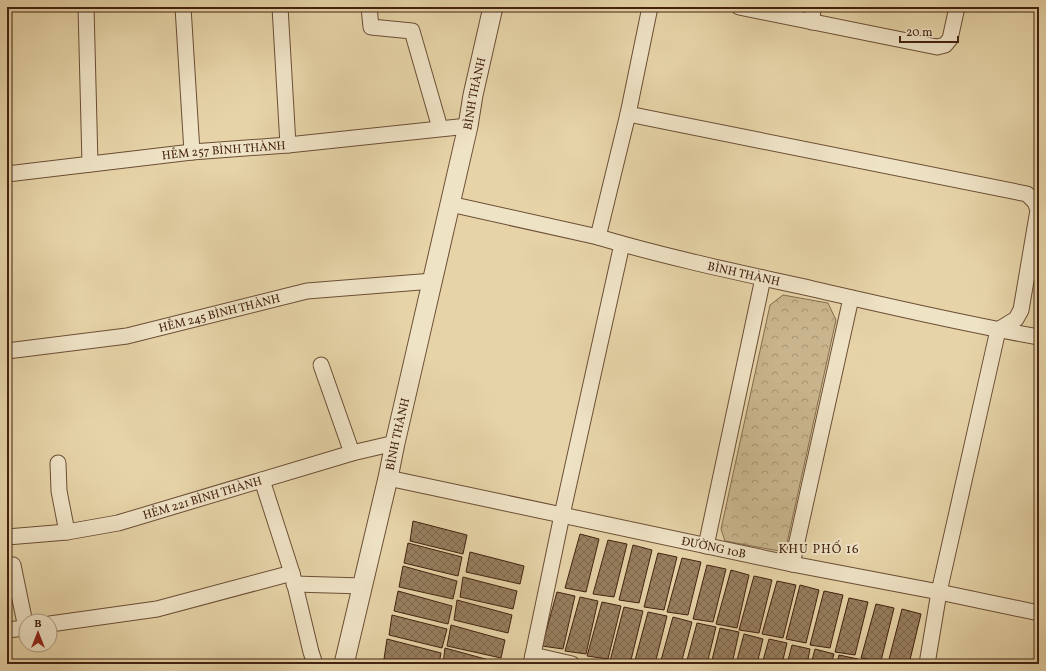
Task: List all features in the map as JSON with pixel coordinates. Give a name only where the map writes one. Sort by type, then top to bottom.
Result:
[{"type":"street","points":[[86,7],[90,164]]},
{"type":"street","points":[[183,7],[192,152]]},
{"type":"street","points":[[280,7],[288,145]]},
{"type":"street","points":[[369,7],[371,27],[412,31],[440,128]]},
{"type":"street","name":"BÌNH THÀNH","points":[[344,664],[433,281],[493,7]]},
{"type":"street","points":[[598,238],[628,114],[650,7]]},
{"type":"street","points":[[739,7],[813,14],[937,47],[945,45],[950,39],[957,7]]},
{"type":"street","points":[[628,114],[1027,194],[1035,202],[1038,210],[1021,310],[1016,319],[998,330],[939,592],[927,664]]},
{"type":"street","name":"HẺM 257 BÌNH THÀNH","points":[[7,174],[192,152],[288,145],[468,126]]},
{"type":"street","name":"BÌNH THÀNH","points":[[450,204],[851,298],[998,330],[1039,337]]},
{"type":"street","points":[[572,664],[532,659],[562,515],[622,244]]},
{"type":"street","points":[[706,546],[763,278]]},
{"type":"street","name":"HẺM 245 BÌNH THÀNH","points":[[7,351],[127,336],[307,291],[433,281]]},
{"type":"street","points":[[792,564],[851,298]]},
{"type":"street","points":[[321,365],[352,453]]},
{"type":"street","name":"HẺM 221 BÌNH THÀNH","points":[[7,537],[67,532],[118,523],[352,453],[395,444]]},
{"type":"street","points":[[58,463],[59,491],[67,532]]},
{"type":"street","name":"ĐƯỜNG 10B","points":[[388,478],[792,564],[1039,613]]},
{"type":"street","points":[[262,480],[293,578],[315,664]]},
{"type":"street","points":[[13,565],[23,613]]},
{"type":"street","points":[[58,623],[157,609],[293,578],[363,586]]},
{"type":"street","points":[[7,630],[18,629]]},
{"type":"green space","points":[[783,295],[828,303],[836,320],[787,543],[779,551],[725,541],[721,529],[770,305]]},
{"type":"building","points":[[413,521],[467,535],[463,554],[410,541]]},
{"type":"building","points":[[580,534],[599,539],[586,592],[565,588]]},
{"type":"building","points":[[608,540],[627,544],[614,597],[593,594]]},
{"type":"building","points":[[408,543],[462,557],[458,576],[404,563]]},
{"type":"building","points":[[633,545],[652,550],[639,603],[619,600]]},
{"type":"building","points":[[470,552],[524,566],[520,584],[466,572]]},
{"type":"building","points":[[658,553],[677,557],[664,610],[644,607]]},
{"type":"building","points":[[682,558],[701,562],[688,615],[667,612]]},
{"type":"building","points":[[707,565],[726,569],[713,622],[693,619]]},
{"type":"building","points":[[403,566],[457,581],[453,599],[399,587]]},
{"type":"building","points":[[731,570],[749,575],[737,628],[716,624]]},
{"type":"building","points":[[754,576],[772,580],[759,633],[739,630]]},
{"type":"building","points":[[463,577],[517,591],[513,609],[460,597]]},
{"type":"building","points":[[777,581],[796,585],[783,638],[762,634]]},
{"type":"building","points":[[800,585],[819,590],[806,643],[786,639]]},
{"type":"building","points":[[398,591],[452,606],[448,624],[394,611]]},
{"type":"building","points":[[824,591],[843,595],[830,648],[810,645]]},
{"type":"building","points":[[557,592],[575,596],[563,649],[542,646]]},
{"type":"building","points":[[580,597],[598,601],[586,654],[565,651]]},
{"type":"building","points":[[849,598],[868,602],[855,655],[835,652]]},
{"type":"building","points":[[457,600],[512,615],[508,633],[454,620]]},
{"type":"building","points":[[602,602],[621,606],[608,659],[587,656]]},
{"type":"building","points":[[876,604],[894,608],[881,661],[861,658]]},
{"type":"building","points":[[624,607],[643,611],[630,664],[610,661]]},
{"type":"building","points":[[902,609],[921,614],[909,664],[888,663]]},
{"type":"building","points":[[648,612],[667,616],[655,664],[634,664]]},
{"type":"building","points":[[392,615],[447,629],[442,648],[389,635]]},
{"type":"building","points":[[673,617],[692,622],[681,664],[660,664]]},
{"type":"building","points":[[697,623],[716,627],[707,664],[686,664]]},
{"type":"building","points":[[451,625],[505,640],[501,658],[447,646]]},
{"type":"building","points":[[720,628],[739,632],[732,664],[711,664]]},
{"type":"building","points":[[744,634],[763,639],[757,664],[736,664]]},
{"type":"building","points":[[387,639],[441,653],[439,664],[406,664],[384,659]]},
{"type":"building","points":[[769,639],[787,643],[782,664],[762,664]]},
{"type":"building","points":[[792,645],[810,649],[807,664],[787,664]]},
{"type":"building","points":[[445,648],[500,663],[443,664]]},
{"type":"building","points":[[815,649],[834,654],[831,664],[811,664]]},
{"type":"building","points":[[839,655],[858,659],[857,664],[837,664]]},
{"type":"building","points":[[863,660],[880,664],[862,664]]},
{"type":"district","name":"KHU PHỐ 16","points":[[819,548]]}]
